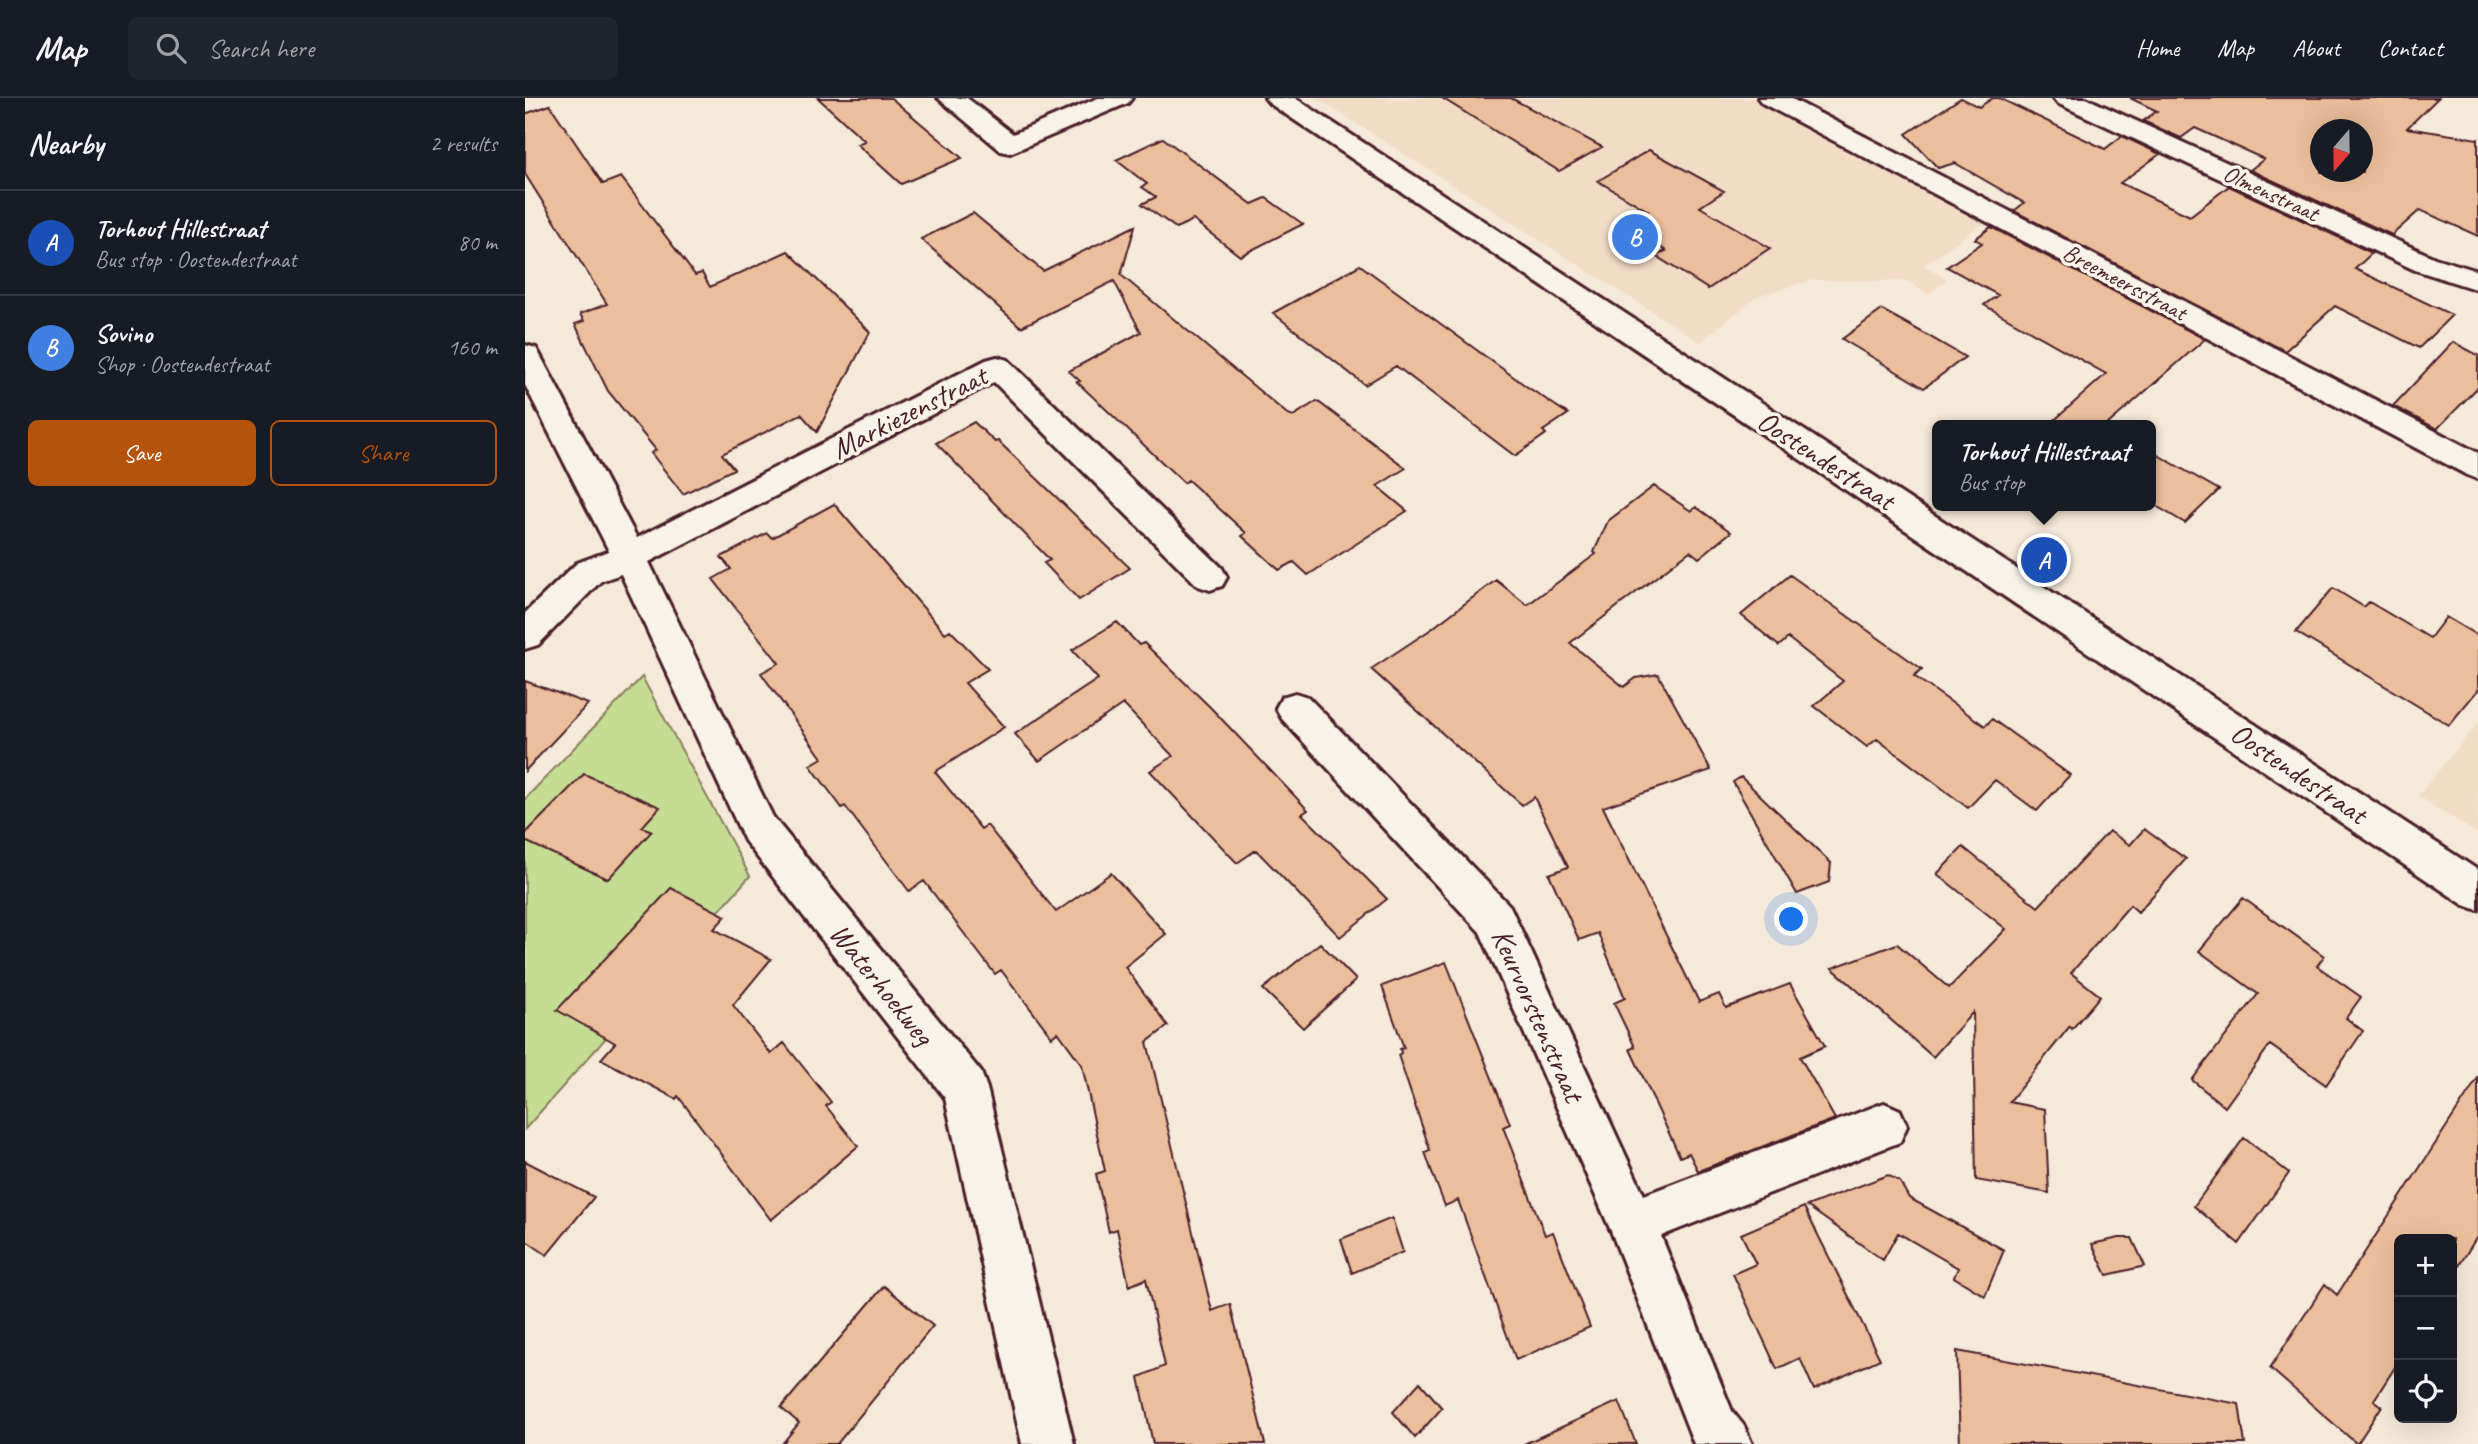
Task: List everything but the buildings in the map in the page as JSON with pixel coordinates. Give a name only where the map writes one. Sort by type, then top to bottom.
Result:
[{"type":"street","points":[[951,98],[1010,145],[1119,98]]},
{"type":"street","name":"Oostendestraat","points":[[1278,98],[2478,892]]},
{"type":"street","name":"Breemeersstraat","points":[[1771,98],[2478,467]]},
{"type":"street","name":"Olmenstraat","points":[[2066,98],[2425,264],[2478,281]]},
{"type":"street","name":"Waterhoekweg","points":[[525,355],[629,557],[759,829],[965,1088],[1048,1444]]},
{"type":"street","name":"Markiezenstraat","points":[[629,557],[997,367],[1210,577]]},
{"type":"street","points":[[525,635],[589,572],[629,557]]},
{"type":"street","name":"Keurvorstenstraat","points":[[1295,708],[1495,919],[1632,1223],[1714,1429],[1726,1444]]},
{"type":"street","points":[[1632,1223],[1884,1126]]},
{"type":"shaded area","points":[[1316,98],[1758,98],[1988,220],[1924,265],[1947,279],[1928,295],[1909,281],[1812,280],[1758,296],[1700,342]]},
{"type":"shaded area","points":[[2478,723],[2478,834],[2418,796]]},
{"type":"green space","points":[[642,677],[750,876],[525,1129],[525,799]]},
{"type":"place","name":"Sovino","points":[[1635,237]]},
{"type":"place","name":"Torhout Hillestraat","points":[[2044,560]]}]
